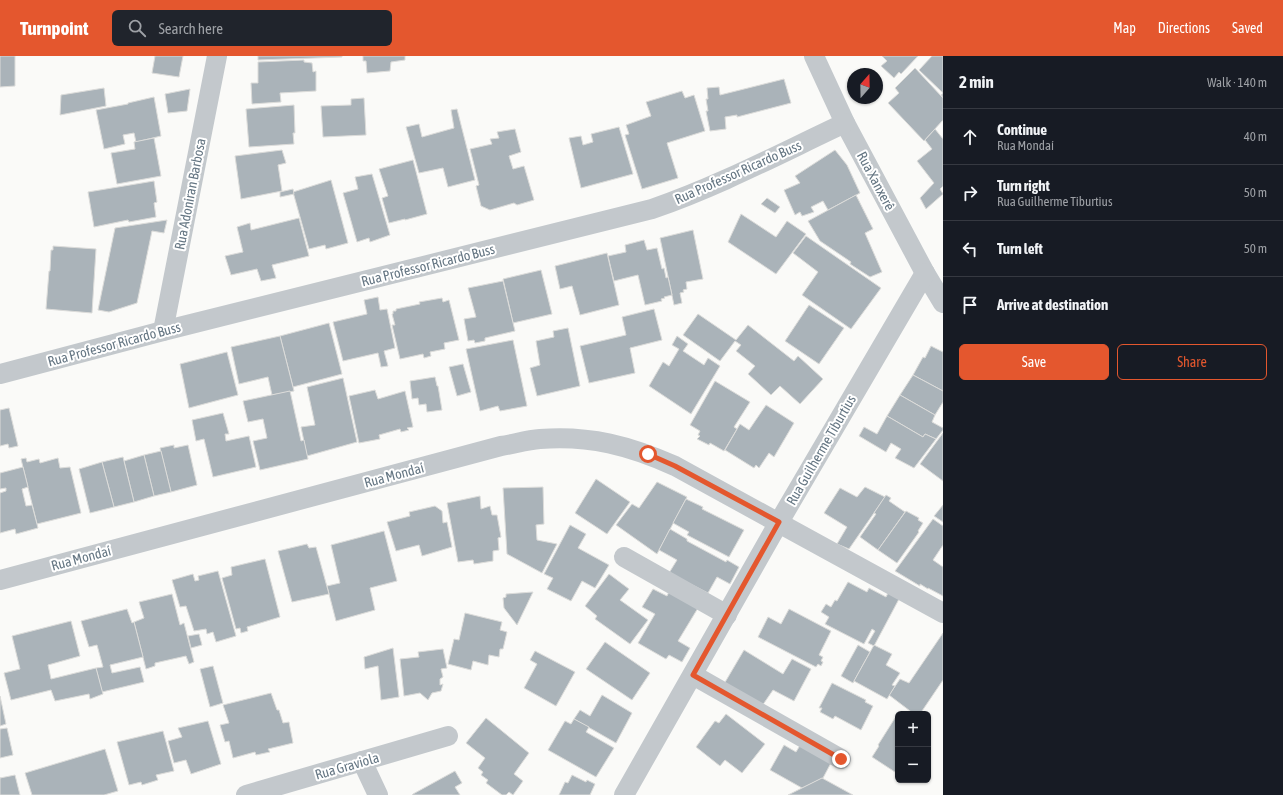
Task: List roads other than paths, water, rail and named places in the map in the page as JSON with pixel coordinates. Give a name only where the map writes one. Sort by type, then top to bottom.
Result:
[{"type":"street","name":"Rua Adoniran Barbosa","points":[[163,331],[217,56]]},
{"type":"street","name":"Rua Xanxerê","points":[[814,56],[845,123],[925,273],[943,303]]},
{"type":"street","name":"Rua Professor Ricardo Buss","points":[[0,374],[163,331],[652,209],[687,197],[715,185],[845,123]]},
{"type":"street","name":"Rua Guilherme Tiburtius","points":[[624,795],[779,522],[925,273]]},
{"type":"street","name":"Rua Mondaí","points":[[0,580],[501,446],[540,439],[580,438],[609,442],[648,454],[675,466],[943,613]]},
{"type":"street","points":[[624,557],[727,615]]},
{"type":"street","points":[[693,675],[841,759]]},
{"type":"street","name":"Rua Graviola","points":[[246,795],[448,736]]},
{"type":"street","points":[[362,761],[378,795]]}]
